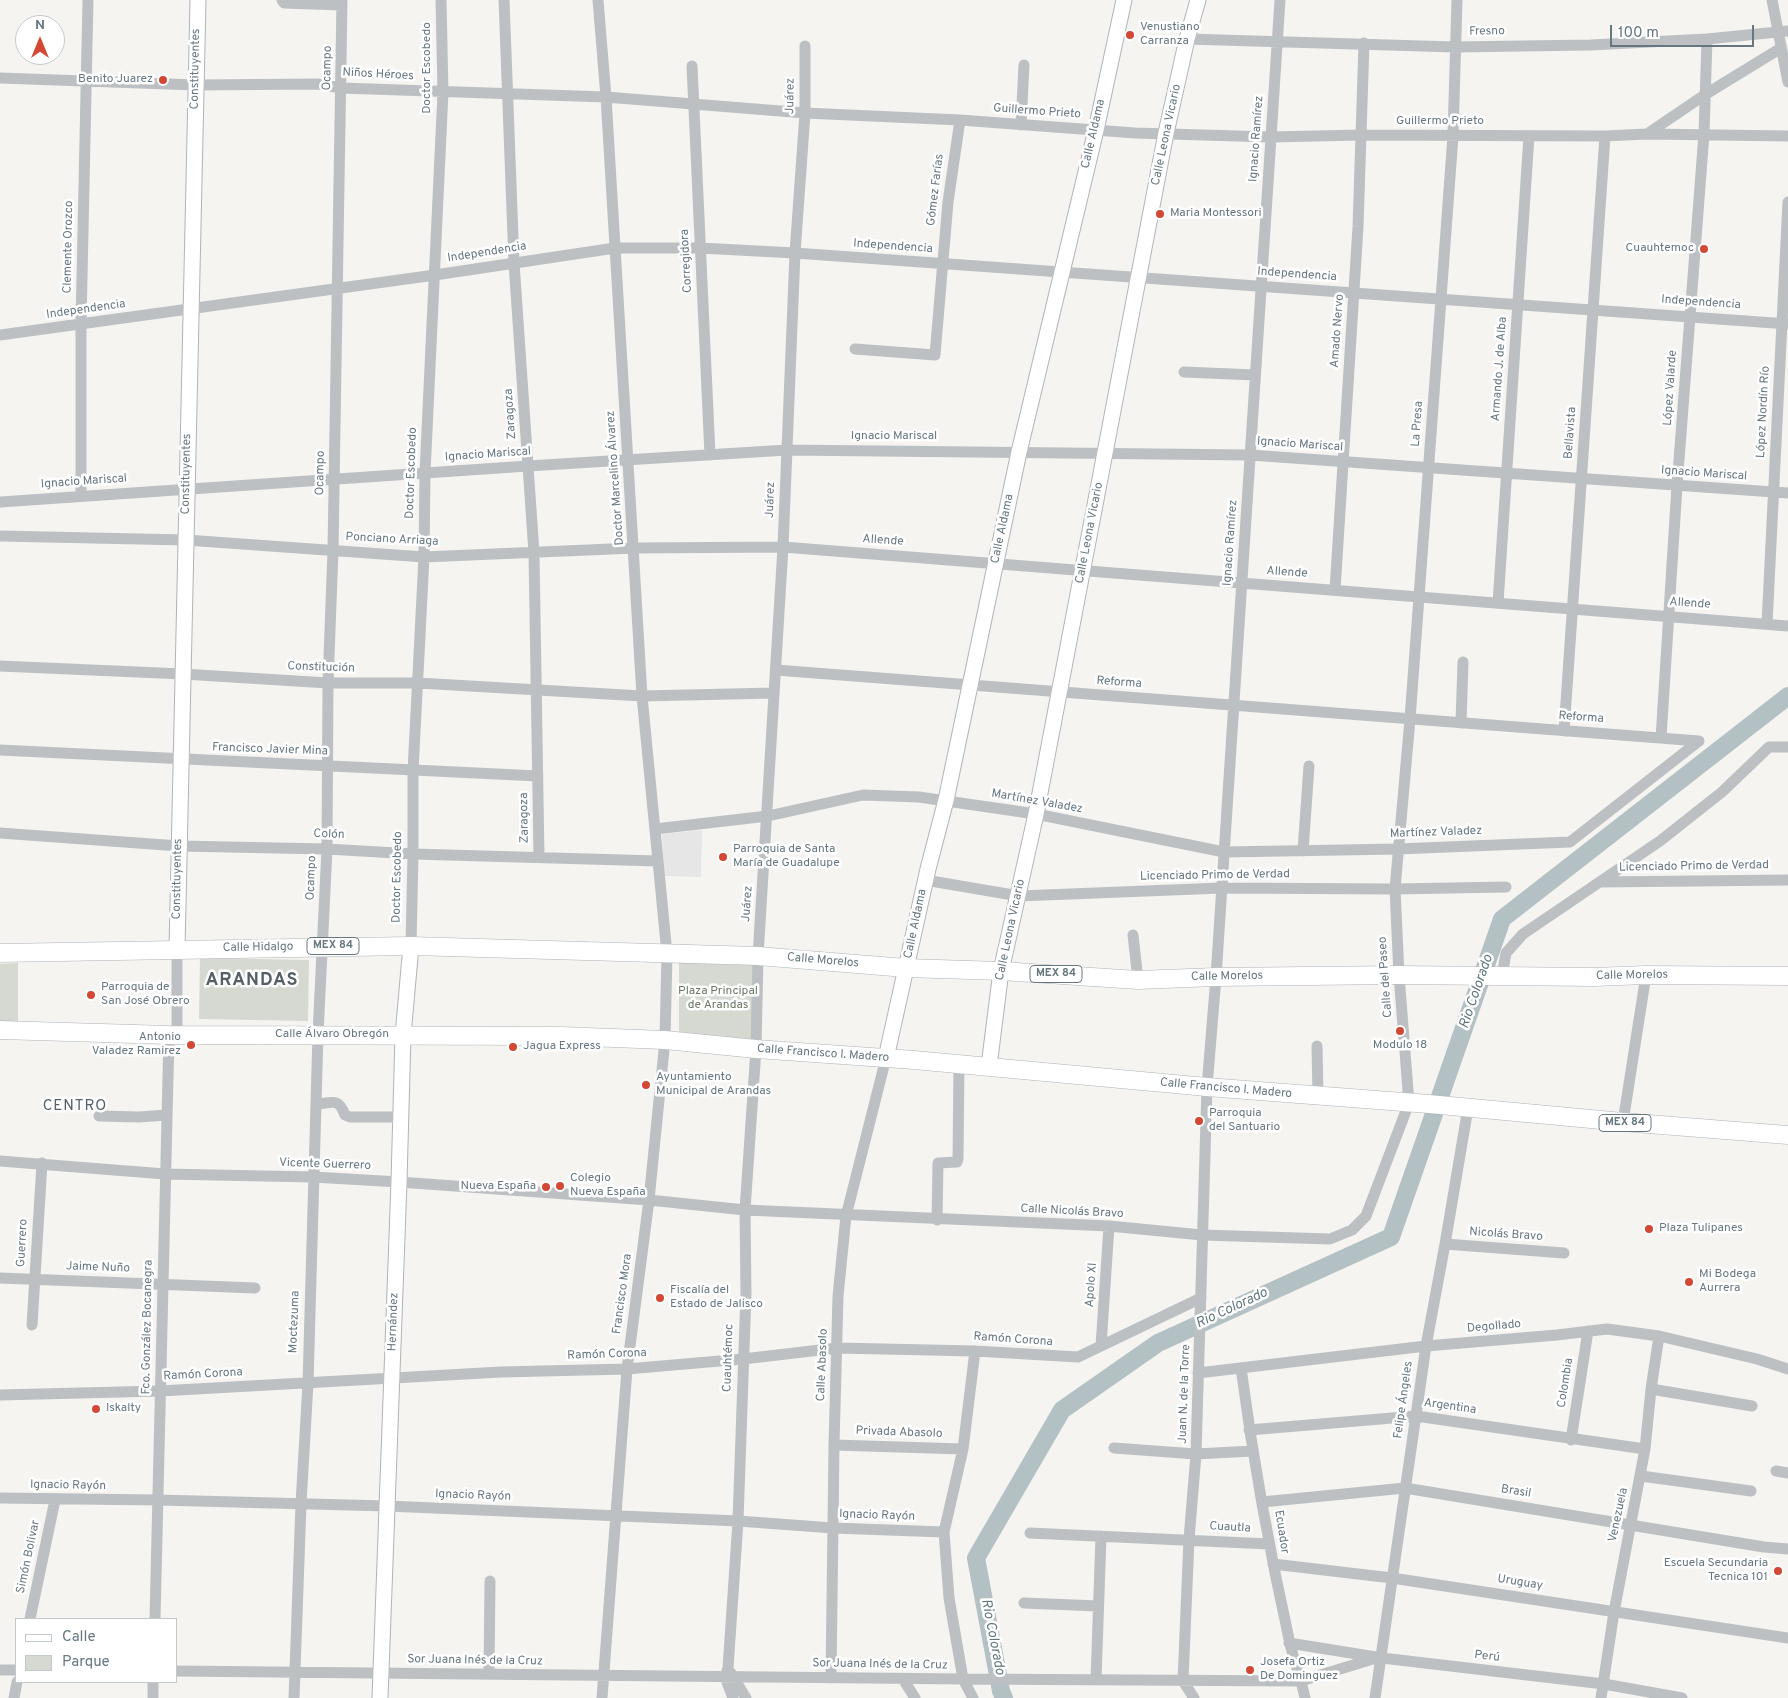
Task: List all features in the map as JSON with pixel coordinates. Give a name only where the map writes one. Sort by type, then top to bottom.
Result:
[{"type":"main road","name":"Constituyentes","points":[[177,949],[198,0]]},
{"type":"main road","name":"Calle Aldama","points":[[886,1058],[925,880],[946,800],[972,685],[1019,452],[1096,130],[1124,0]]},
{"type":"main road","name":"Calle Leona Vicario","points":[[989,1066],[1001,971],[1036,814],[1166,133],[1187,39],[1198,0]]},
{"type":"main road","name":"Calle Hidalgo","points":[[0,953],[410,946],[667,954]]},
{"type":"main road","name":"Hernández","points":[[380,1698],[403,1035],[410,946]]},
{"type":"main road","name":"Calle Morelos","points":[[667,954],[758,956],[906,968],[1001,971],[1138,980],[1216,977],[1399,975],[1788,976]]},
{"type":"main road","name":"Calle Álvaro Obregón","points":[[0,1030],[173,1035],[561,1036],[665,1040]]},
{"type":"main road","name":"Calle Francisco I. Madero","points":[[665,1040],[756,1049],[989,1066],[1318,1097],[1429,1104],[1788,1136]]},
{"type":"street","name":"Clemente Orozco","points":[[81,495],[81,324],[88,0]]},
{"type":"street","points":[[282,0],[284,3],[342,3]]},
{"type":"street","name":"Doctor Escobedo","points":[[410,946],[413,771],[424,557],[425,473],[443,92],[441,0]]},
{"type":"street","name":"Zaragoza","points":[[504,0],[514,263],[534,553],[538,690],[539,857]]},
{"type":"street","name":"Doctor Marcelino Álvarez","points":[[598,0],[606,97],[642,696],[667,954]]},
{"type":"street","name":"Ignacio Ramírez","points":[[1207,1087],[1222,888],[1280,0]]},
{"type":"street","name":"La Presa","points":[[1398,848],[1410,719],[1453,136],[1457,0]]},
{"type":"street","points":[[1772,0],[1784,31],[1781,48],[1788,82]]},
{"type":"street","name":"Ocampo","points":[[323,946],[328,682],[333,551],[342,3]]},
{"type":"street","name":"Fresno","points":[[1187,39],[1455,47],[1591,45],[1707,39],[1784,31]]},
{"type":"street","name":"López Valarde","points":[[1661,738],[1677,486],[1704,134],[1707,39]]},
{"type":"street","name":"Amado Nervo","points":[[1335,590],[1358,227],[1364,43]]},
{"type":"street","name":"Juárez","points":[[756,1049],[758,956],[783,547],[795,253],[805,113],[805,46]]},
{"type":"street","points":[[1648,134],[1706,94],[1781,48]]},
{"type":"street","points":[[1021,125],[1024,64]]},
{"type":"street","name":"Corregidora","points":[[692,66],[710,455]]},
{"type":"street","name":"Niños Héroes","points":[[0,78],[196,85],[318,84],[341,88],[606,97],[694,104]]},
{"type":"street","name":"Guillermo Prieto","points":[[694,104],[805,113],[960,120],[1096,130],[1271,137],[1361,135],[1605,136],[1648,134],[1788,136]]},
{"type":"street","name":"Gómez Farías","points":[[855,349],[935,355],[948,202],[960,120]]},
{"type":"street","name":"Armando J. de Alba","points":[[1498,603],[1529,136]]},
{"type":"street","name":"Bellavista","points":[[1564,731],[1605,136]]},
{"type":"street","name":"López Nordín Río","points":[[1768,624],[1774,492],[1784,365],[1788,202]]},
{"type":"street","name":"Independencia","points":[[0,335],[191,310],[615,248],[700,248],[795,253],[1785,324]]},
{"type":"street","points":[[1184,372],[1255,374]]},
{"type":"street","name":"Ignacio Mariscal","points":[[0,502],[81,495],[187,490],[787,450],[1250,455],[1788,493]]},
{"type":"street","name":"Ponciano Arriaga","points":[[0,536],[186,540],[424,557],[634,548],[783,547]]},
{"type":"street","name":"Allende","points":[[783,547],[1788,626]]},
{"type":"street","points":[[1461,723],[1463,662]]},
{"type":"street","name":"Constitución","points":[[0,666],[328,682],[418,683],[642,696],[774,693]]},
{"type":"street","name":"Reforma","points":[[776,670],[1699,741],[1570,842]]},
{"type":"street","points":[[1495,976],[1506,953],[1523,934],[1660,841],[1722,792],[1768,747],[1787,745]]},
{"type":"street","name":"Francisco Javier Mina","points":[[0,750],[538,776]]},
{"type":"street","points":[[1302,851],[1309,766]]},
{"type":"street","name":"Martínez Valadez","points":[[655,829],[768,816],[864,795],[919,797],[1036,814],[1224,852],[1570,842]]},
{"type":"street","name":"Colón","points":[[0,833],[179,846],[326,849],[413,854],[658,861]]},
{"type":"street","name":"Calle del Paseo","points":[[1398,848],[1395,889],[1399,975],[1409,1104]]},
{"type":"street","name":"Licenciado Primo de Verdad","points":[[925,880],[1019,896],[1222,888],[1395,889],[1506,887]]},
{"type":"street","name":"Licenciado Primo de Verdad","points":[[1600,882],[1788,880]]},
{"type":"street","points":[[1133,935],[1138,980]]},
{"type":"street","name":"Moctezuma","points":[[294,1698],[301,1504],[308,1383],[313,1177],[323,946]]},
{"type":"street","name":"Fco. González Bocanegra","points":[[155,1618],[167,1115],[177,949]]},
{"type":"street","name":"Francisco Mora","points":[[602,1698],[627,1369],[650,1200],[665,1040],[667,954]]},
{"type":"street","points":[[1622,1122],[1646,976]]},
{"type":"street","points":[[1317,1046],[1318,1097]]},
{"type":"street","name":"Cuauhtémoc","points":[[733,1698],[729,1674],[738,1521],[746,1293],[745,1210],[756,1049]]},
{"type":"street","name":"Calle Abasolo","points":[[831,1678],[838,1296],[846,1216],[886,1058]]},
{"type":"street","points":[[937,1220],[938,1163],[956,1162],[958,1159],[959,1064]]},
{"type":"street","name":"Juan N. de la Torre","points":[[1182,1680],[1189,1539],[1196,1454],[1207,1087]]},
{"type":"street","points":[[316,1104],[338,1102],[342,1105],[345,1115],[350,1117],[401,1117]]},
{"type":"street","name":"Calle Nicolás Bravo","points":[[650,1200],[745,1210],[846,1216],[1110,1226],[1202,1236],[1330,1239],[1352,1230],[1366,1216],[1409,1104]]},
{"type":"street","name":"Felipe Ángeles","points":[[1376,1698],[1379,1658],[1426,1346],[1445,1244],[1466,1108]]},
{"type":"street","points":[[99,1116],[139,1117],[167,1115]]},
{"type":"street","name":"Vicente Guerrero","points":[[0,1161],[166,1174],[313,1177],[650,1200]]},
{"type":"street","name":"Guerrero","points":[[32,1325],[42,1163]]},
{"type":"street","name":"Apolo XI","points":[[1101,1346],[1110,1226]]},
{"type":"street","name":"Nicolás Bravo","points":[[1445,1244],[1564,1253]]},
{"type":"street","name":"Jaime Nuño","points":[[0,1278],[255,1288]]},
{"type":"street","name":"Ramón Corona","points":[[0,1395],[160,1391],[501,1372],[627,1369],[743,1360],[838,1348],[976,1351],[1078,1357],[1202,1303]]},
{"type":"street","name":"Degollado","points":[[1198,1373],[1426,1346],[1607,1329],[1659,1336],[1757,1359],[1788,1369]]},
{"type":"street","name":"Colombia","points":[[1571,1440],[1588,1331]]},
{"type":"street","name":"Venezuela","points":[[1601,1698],[1614,1612],[1645,1449],[1651,1388],[1659,1336]]},
{"type":"street","points":[[973,1698],[965,1679],[949,1598],[944,1532],[963,1449],[976,1351]]},
{"type":"street","name":"Ecuador","points":[[1241,1368],[1249,1430],[1269,1544],[1289,1643],[1305,1698]]},
{"type":"street","points":[[1651,1388],[1752,1406]]},
{"type":"street","name":"Argentina","points":[[1249,1430],[1416,1416],[1571,1440],[1645,1449]]},
{"type":"street","name":"Privada Abasolo","points":[[834,1445],[963,1449]]},
{"type":"street","points":[[1114,1448],[1196,1454],[1253,1451]]},
{"type":"street","points":[[1776,1471],[1788,1473]]},
{"type":"street","points":[[1640,1476],[1751,1491]]},
{"type":"street","name":"Brasil","points":[[1262,1502],[1405,1488],[1788,1550]]},
{"type":"street","name":"Ignacio Rayón","points":[[0,1498],[387,1506],[944,1532]]},
{"type":"street","name":"Simón Bolivar","points":[[30,1618],[55,1500]]},
{"type":"street","name":"Cuautla","points":[[1030,1533],[1269,1544]]},
{"type":"street","points":[[1096,1680],[1101,1536]]},
{"type":"street","name":"Uruguay","points":[[1273,1564],[1392,1578],[1788,1638]]},
{"type":"street","points":[[489,1674],[490,1581]]},
{"type":"street","points":[[1024,1604],[1098,1606]]},
{"type":"street","name":"Perú","points":[[1289,1643],[1379,1658],[1604,1684],[1682,1698]]},
{"type":"street","name":"Sor Juana Inés de la Cruz","points":[[178,1671],[603,1676],[729,1674],[903,1679],[1301,1680],[1379,1658]]},
{"type":"street","points":[[0,1670],[15,1670]]},
{"type":"street","points":[[729,1674],[746,1698]]},
{"type":"street","points":[[903,1679],[915,1698]]},
{"type":"street","points":[[1182,1680],[1194,1698]]},
{"type":"street","points":[[14,1698],[18,1683]]},
{"type":"street","points":[[153,1683],[153,1698]]},
{"type":"shaded area","points":[[702,830],[701,877],[664,876],[662,834]]},
{"type":"green space","points":[[200,958],[309,960],[308,1021],[199,1019]]},
{"type":"green space","name":"Plaza Principal de Arandas","points":[[679,959],[759,961],[757,1041],[679,1035]]},
{"type":"green space","points":[[18,963],[18,1022],[0,1022],[0,964]]},
{"type":"waterway","name":"Rio Colorado","points":[[1004,1698],[1001,1691],[976,1558],[1062,1410],[1158,1343],[1391,1237],[1502,919],[1788,696]]},
{"type":"place","name":"Venustiano Carranza","points":[[1130,35]]},
{"type":"place","name":"Benito Juarez","points":[[163,80]]},
{"type":"place","name":"Maria Montessori","points":[[1160,214]]},
{"type":"place","name":"Cuauhtemoc","points":[[1704,249]]},
{"type":"place","name":"Parroquia de Santa María de Guadalupe","points":[[723,857]]},
{"type":"place","name":"Parroquia de San José Obrero","points":[[91,995]]},
{"type":"place","name":"Modulo 18","points":[[1400,1031]]},
{"type":"place","name":"Antonio Valadez Ramirez","points":[[191,1045]]},
{"type":"place","name":"Jagua Express","points":[[513,1047]]},
{"type":"place","name":"Ayuntamiento Municipal de Arandas","points":[[646,1085]]},
{"type":"place","name":"Parroquia del Santuario","points":[[1199,1121]]},
{"type":"place","name":"Colegio Nueva España","points":[[560,1186]]},
{"type":"place","name":"Nueva España","points":[[546,1187]]},
{"type":"place","name":"Plaza Tulipanes","points":[[1649,1229]]},
{"type":"place","name":"Mi Bodega Aurrera","points":[[1689,1282]]},
{"type":"place","name":"Fiscalía del Estado de Jalisco","points":[[660,1298]]},
{"type":"place","name":"Iskalty","points":[[96,1409]]},
{"type":"place","name":"Escuela Secundaria Tecnica 101","points":[[1778,1571]]},
{"type":"place","name":"Josefa Ortiz De Dominguez","points":[[1250,1670]]},
{"type":"district","name":"ARANDAS","points":[[252,981]]},
{"type":"district","name":"CENTRO","points":[[75,1107]]}]
